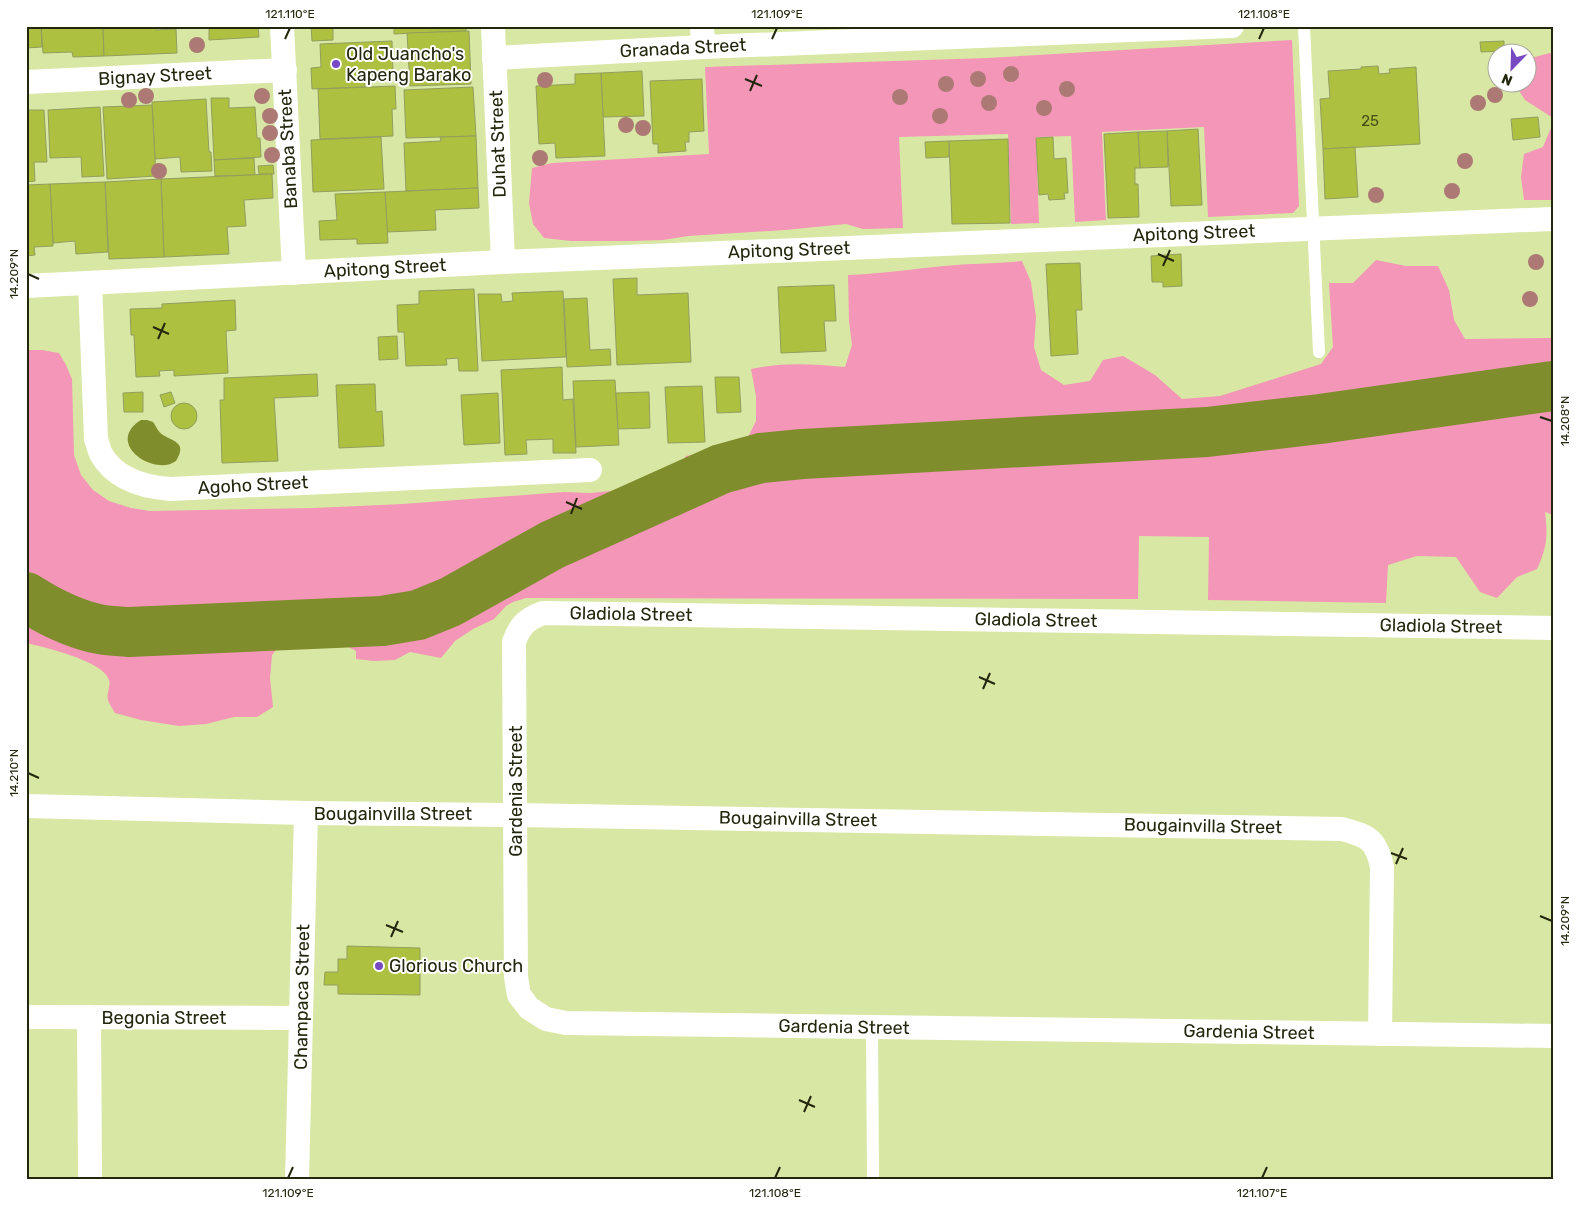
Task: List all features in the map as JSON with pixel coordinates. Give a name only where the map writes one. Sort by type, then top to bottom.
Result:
[{"type":"street","name":"Banaba Street","points":[[282,26],[294,273]]},
{"type":"street","name":"Duhat Street","points":[[493,26],[503,262]]},
{"type":"street","name":"Granada Street","points":[[494,58],[702,36],[1232,26]]},
{"type":"street","name":"Bignay Street","points":[[26,82],[284,70]]},
{"type":"street","name":"Apitong Street","points":[[26,286],[503,262],[1553,219]]},
{"type":"street","name":"Agoho Street","points":[[90,283],[96,439],[101,454],[111,467],[123,476],[138,483],[154,488],[170,489],[590,470]]},
{"type":"street","name":"Gladiola Street","points":[[522,625],[531,617],[543,613],[1553,628]]},
{"type":"street","name":"Gardenia Street","points":[[522,625],[514,642],[516,977],[519,995],[529,1008],[546,1019],[566,1024],[1553,1036]]},
{"type":"street","name":"Bougainvilla Street","points":[[26,806],[306,813],[516,814],[1342,829],[1371,840],[1379,852],[1382,867],[1380,1034]]},
{"type":"street","name":"Champaca Street","points":[[297,1180],[306,813]]},
{"type":"street","name":"Begonia Street","points":[[26,1017],[301,1018]]},
{"type":"street","points":[[89,1017],[90,1180]]},
{"type":"lane","points":[[1304,26],[1319,352]]},
{"type":"lane","points":[[872,1028],[873,1180]]},
{"type":"shaded area","points":[[1292,40],[1299,206],[1293,213],[1208,217],[1204,127],[1102,132],[1106,220],[1075,222],[1071,136],[1036,137],[1039,223],[1011,224],[1008,134],[899,137],[903,228],[863,229],[846,224],[688,236],[663,240],[571,241],[544,238],[533,224],[529,203],[532,168],[552,163],[709,154],[705,67],[987,58]]},
{"type":"shaded area","points":[[1553,54],[1553,118],[1525,100],[1520,92],[1536,92],[1536,57]]},
{"type":"shaded area","points":[[1553,123],[1553,200],[1524,200],[1521,177],[1524,154],[1543,147]]},
{"type":"shaded area","points":[[1376,260],[1406,266],[1438,266],[1449,290],[1454,320],[1465,339],[1553,338],[1553,515],[1545,512],[1546,541],[1537,569],[1517,577],[1497,598],[1480,592],[1456,557],[1417,556],[1388,565],[1386,603],[1208,600],[1209,537],[1139,536],[1138,599],[526,598],[506,606],[494,619],[473,629],[455,641],[441,658],[410,652],[395,660],[374,661],[356,659],[356,651],[347,646],[318,643],[299,638],[279,646],[272,655],[270,678],[273,707],[257,717],[234,717],[206,724],[179,726],[141,720],[115,713],[108,700],[109,680],[105,673],[85,661],[72,656],[26,643],[26,350],[59,353],[72,379],[74,455],[81,475],[93,490],[109,501],[131,508],[150,511],[314,508],[403,504],[564,492],[590,493],[611,491],[656,478],[675,470],[686,456],[712,451],[748,437],[756,421],[756,396],[751,369],[798,364],[845,367],[852,345],[849,321],[848,275],[1022,261],[1031,282],[1036,317],[1034,347],[1041,370],[1064,385],[1090,381],[1103,360],[1123,356],[1155,375],[1182,399],[1220,396],[1321,364],[1333,347],[1329,283],[1353,283]]},
{"type":"shaded area","points":[[141,420],[153,422],[161,434],[178,444],[180,450],[176,461],[167,465],[156,465],[136,455],[130,447],[128,438],[131,429]]},
{"type":"building","points":[[26,26],[41,26],[42,47],[26,48]]},
{"type":"building","points":[[41,26],[103,26],[104,56],[73,57],[72,52],[43,53]]},
{"type":"building","points":[[103,26],[156,26],[156,30],[176,29],[177,53],[104,56]]},
{"type":"building","points":[[209,26],[258,26],[259,37],[209,40]]},
{"type":"building","points":[[311,26],[333,26],[333,40],[312,41]]},
{"type":"building","points":[[386,26],[466,26],[466,31],[394,34],[394,28],[386,28]]},
{"type":"building","points":[[469,31],[471,84],[410,86],[407,33]]},
{"type":"building","points":[[392,41],[393,75],[364,76],[365,87],[312,89],[311,68],[321,67],[320,44]]},
{"type":"building","points":[[1504,41],[1486,42],[1486,52],[1481,52],[1480,42]]},
{"type":"building","points":[[1378,66],[1379,74],[1390,73],[1389,69],[1416,67],[1420,144],[1323,149],[1320,99],[1330,98],[1328,71]]},
{"type":"building","points":[[642,71],[644,116],[603,117],[601,73]]},
{"type":"building","points":[[601,73],[605,156],[556,158],[555,143],[539,144],[536,86],[575,84],[575,74]]},
{"type":"building","points":[[702,79],[704,131],[689,132],[689,142],[685,142],[686,151],[658,153],[658,144],[653,144],[650,81]]},
{"type":"building","points":[[395,86],[396,109],[392,109],[393,136],[320,139],[318,89]]},
{"type":"building","points":[[473,87],[476,136],[406,138],[404,90]]},
{"type":"building","points":[[211,98],[229,98],[229,108],[255,107],[257,138],[260,138],[261,157],[214,160]]},
{"type":"building","points":[[206,99],[212,171],[181,172],[180,157],[155,159],[152,102]]},
{"type":"building","points":[[152,105],[156,176],[107,179],[103,107]]},
{"type":"building","points":[[100,107],[104,176],[82,177],[81,157],[50,158],[48,110]]},
{"type":"building","points":[[26,110],[44,110],[47,162],[34,162],[35,181],[26,182]]},
{"type":"building","points":[[1538,117],[1540,137],[1513,140],[1511,119]]},
{"type":"building","points":[[1198,129],[1202,205],[1171,206],[1167,131]]},
{"type":"building","points":[[1167,131],[1168,167],[1140,168],[1138,132]]},
{"type":"building","points":[[1138,132],[1140,168],[1135,168],[1135,184],[1138,184],[1139,217],[1108,218],[1104,134]]},
{"type":"building","points":[[476,136],[478,188],[406,191],[404,143],[441,141],[440,137]]},
{"type":"building","points":[[381,137],[384,189],[313,192],[311,140]]},
{"type":"building","points":[[1053,137],[1054,159],[1066,158],[1068,193],[1064,193],[1065,199],[1049,200],[1048,194],[1039,195],[1036,138]]},
{"type":"building","points":[[1008,139],[1010,223],[952,224],[949,141]]},
{"type":"building","points":[[949,141],[949,157],[926,158],[925,142]]},
{"type":"building","points":[[1355,147],[1358,197],[1325,199],[1323,149]]},
{"type":"building","points":[[254,158],[255,175],[215,176],[214,160]]},
{"type":"building","points":[[273,165],[274,174],[259,174],[258,166]]},
{"type":"building","points":[[272,174],[273,198],[244,200],[246,226],[227,227],[229,254],[164,257],[161,179]]},
{"type":"building","points":[[161,179],[164,257],[109,259],[105,182]]},
{"type":"building","points":[[105,182],[108,252],[76,254],[75,241],[53,243],[50,184]]},
{"type":"building","points":[[50,184],[53,246],[34,247],[35,255],[26,256],[26,185]]},
{"type":"building","points":[[478,188],[479,208],[435,210],[436,230],[387,232],[385,192]]},
{"type":"building","points":[[385,192],[388,243],[357,244],[357,239],[320,240],[319,221],[337,220],[335,194]]},
{"type":"building","points":[[1181,254],[1182,286],[1163,287],[1163,282],[1152,282],[1151,256]]},
{"type":"building","points":[[1080,263],[1082,310],[1076,310],[1078,354],[1051,356],[1046,264]]},
{"type":"building","points":[[637,278],[637,295],[688,293],[691,362],[617,365],[613,279]]},
{"type":"building","points":[[834,285],[836,321],[824,321],[826,351],[781,353],[778,287]]},
{"type":"building","points":[[474,289],[478,371],[459,371],[458,358],[446,359],[447,365],[406,366],[404,332],[398,332],[397,305],[419,304],[419,291]]},
{"type":"building","points":[[563,291],[566,357],[482,361],[478,294],[501,294],[502,302],[513,301],[512,293]]},
{"type":"building","points":[[587,298],[590,350],[610,349],[611,365],[567,367],[564,299]]},
{"type":"building","points":[[235,300],[236,330],[226,331],[228,373],[174,376],[174,370],[159,371],[160,376],[136,377],[134,335],[131,335],[130,309],[162,308],[162,304]]},
{"type":"building","points":[[397,336],[398,359],[379,360],[378,337]]},
{"type":"building","points":[[562,367],[563,400],[573,399],[576,453],[553,453],[553,439],[526,440],[527,454],[505,455],[501,370]]},
{"type":"building","points":[[317,374],[318,396],[274,398],[278,461],[222,463],[220,400],[224,400],[224,378]]},
{"type":"building","points":[[715,377],[739,377],[741,412],[717,413]]},
{"type":"building","points":[[615,380],[619,445],[576,447],[573,381]]},
{"type":"building","points":[[375,384],[376,412],[382,411],[384,446],[339,448],[336,385]]},
{"type":"building","points":[[702,386],[705,442],[668,443],[665,387]]},
{"type":"building","points":[[143,392],[143,412],[124,412],[123,393]]},
{"type":"building","points":[[171,392],[175,403],[164,407],[160,395]]},
{"type":"building","points":[[649,392],[650,428],[618,429],[616,393]]},
{"type":"building","points":[[498,393],[500,443],[464,445],[461,395]]},
{"type":"building","points":[[184,403],[193,407],[197,416],[193,425],[184,429],[175,425],[171,416],[175,407]]},
{"type":"building","name":"Glorious Church","points":[[347,946],[420,948],[420,995],[338,994],[338,985],[324,985],[325,972],[338,972],[338,959],[347,959]]},
{"type":"waterway","points":[[26,597],[76,623],[98,629],[129,632],[382,621],[418,615],[450,602],[552,545],[721,469],[761,458],[802,454],[1207,432],[1320,419],[1553,386]]},
{"type":"place","name":"Old Juancho's Kapeng Barako","points":[[336,64]]},
{"type":"place","name":"Glorious Church","points":[[379,966]]}]
